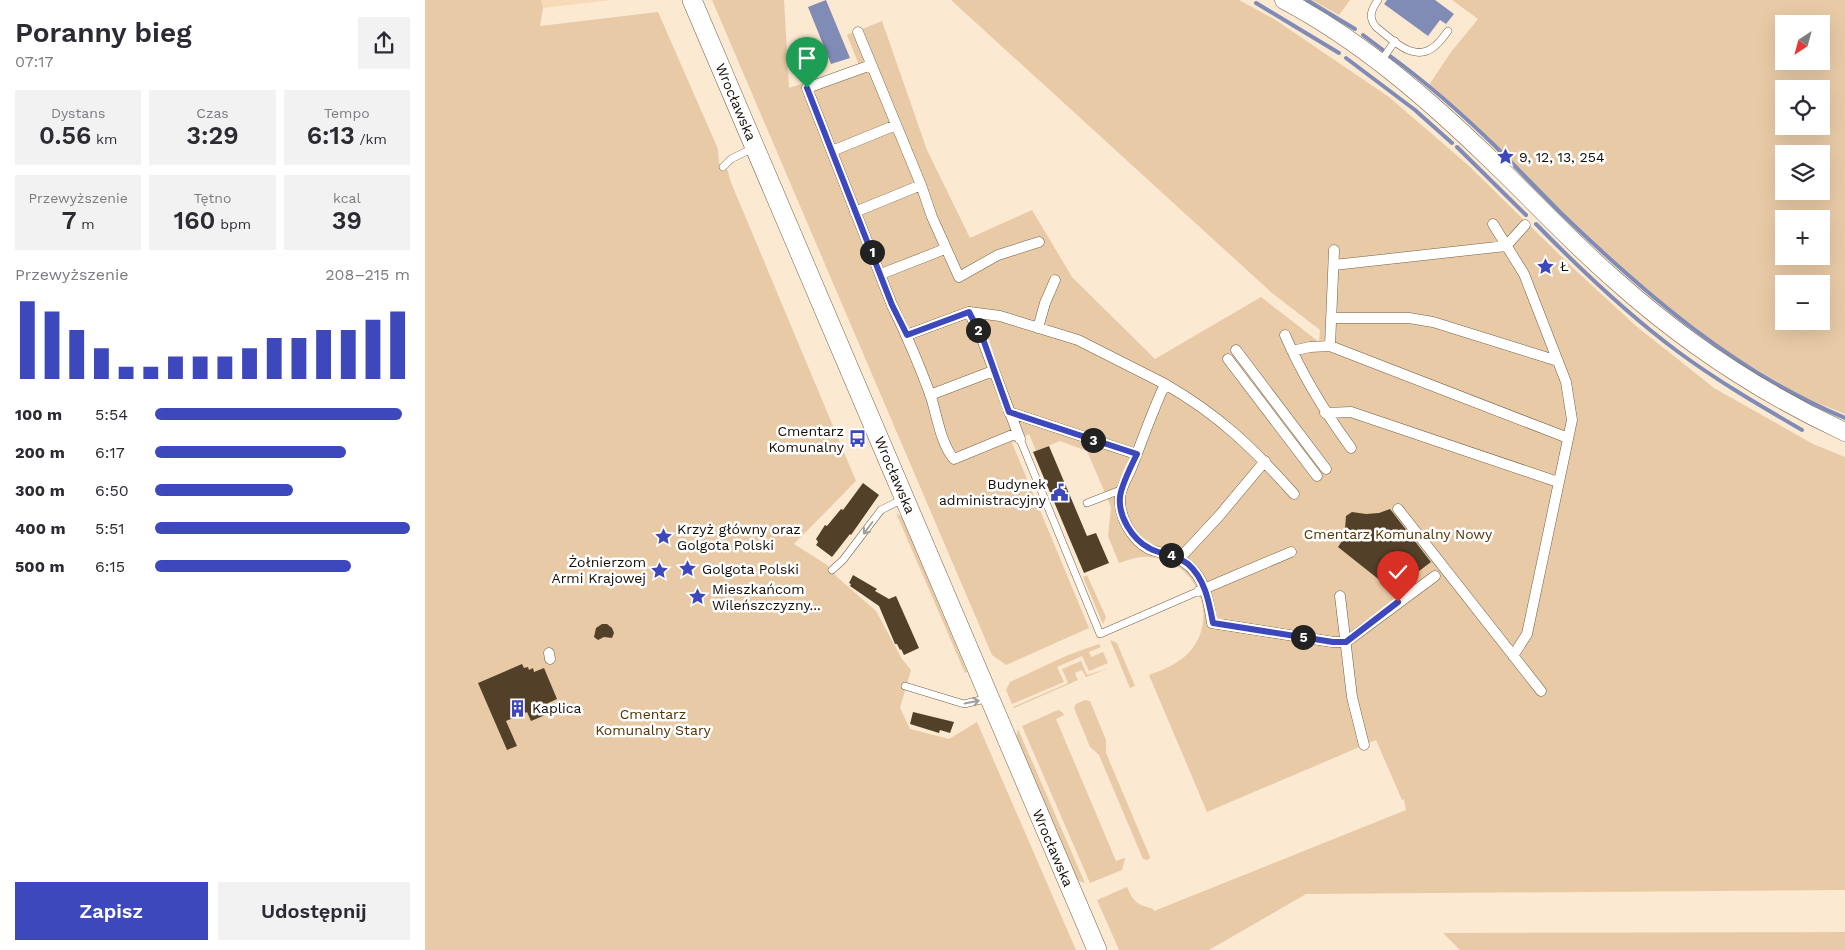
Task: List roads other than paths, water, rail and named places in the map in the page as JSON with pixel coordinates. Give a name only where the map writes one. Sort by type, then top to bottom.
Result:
[{"type":"main road","name":"Wrocławska","points":[[692,0],[1097,950]]},
{"type":"street","points":[[1284,0],[1327,26],[1380,63],[1431,103],[1615,280],[1670,326],[1727,366],[1806,413],[1845,432]]},
{"type":"street","points":[[858,32],[921,185],[945,249],[959,277],[998,255],[1039,242]]},
{"type":"street","points":[[871,65],[807,88],[892,305],[907,335],[930,395],[940,429],[954,459],[1018,436],[983,339],[969,312]]},
{"type":"street","points":[[832,151],[896,126]]},
{"type":"street","points":[[855,212],[921,185]]},
{"type":"street","points":[[1493,224],[1524,274],[1566,382],[1572,420],[1527,634],[1513,656]]},
{"type":"street","points":[[1333,265],[1506,246],[1525,225]]},
{"type":"street","points":[[881,274],[945,249]]},
{"type":"street","points":[[1330,346],[1334,250]]},
{"type":"street","points":[[1038,328],[1045,303],[1055,280]]},
{"type":"street","points":[[907,335],[969,312],[1000,316],[1078,340],[1190,398],[1241,438],[1265,461],[1294,494]]},
{"type":"street","points":[[1332,318],[1409,318],[1433,322],[1558,361]]},
{"type":"street","points":[[1285,335],[1308,385],[1325,413],[1351,448]]},
{"type":"street","points":[[1292,352],[1310,347],[1330,346],[1568,438]]},
{"type":"street","points":[[1236,350],[1326,469]]},
{"type":"street","points":[[1228,358],[1317,476]]},
{"type":"street","points":[[930,395],[993,371]]},
{"type":"street","points":[[1165,384],[1156,402],[1120,496],[1122,515],[1133,535],[1149,548],[1187,563],[1210,605],[1213,623],[1333,642],[1346,642],[1435,576]]},
{"type":"street","points":[[1009,412],[1137,454]]},
{"type":"street","points":[[1325,413],[1351,412],[1558,482]]},
{"type":"street","points":[[1179,559],[1219,516],[1265,461]]},
{"type":"street","points":[[1398,509],[1541,691]]},
{"type":"street","points":[[1200,587],[1291,552]]},
{"type":"street","points":[[1340,596],[1352,697],[1364,745]]},
{"type":"lane","points":[[1377,0],[1372,9],[1371,18],[1373,23],[1407,50],[1419,53],[1434,47],[1448,31]]},
{"type":"lane","points":[[1380,63],[1395,41]]},
{"type":"lane","points":[[723,167],[731,159],[755,146]]},
{"type":"lane","points":[[1018,436],[1100,634],[1200,587]]},
{"type":"lane","points":[[1087,503],[1123,489]]},
{"type":"lane","points":[[832,570],[843,560],[881,510],[905,498]]},
{"type":"lane","points":[[905,686],[964,704],[989,698]]},
{"type":"water","points":[[826,0],[850,58],[831,64],[808,7]]},
{"type":"water","points":[[1387,0],[1435,0],[1454,14],[1446,24],[1440,20],[1428,36],[1384,4]]},
{"type":"waterway","points":[[1307,0],[1355,29]]},
{"type":"waterway","points":[[1256,3],[1339,53]]},
{"type":"waterway","points":[[1363,35],[1383,50]]},
{"type":"waterway","points":[[1390,56],[1469,121],[1592,243],[1659,301],[1729,354],[1766,378],[1845,418]]},
{"type":"waterway","points":[[1346,58],[1415,110],[1452,143]]},
{"type":"waterway","points":[[1457,147],[1526,215]]},
{"type":"waterway","points":[[1536,224],[1604,290],[1658,336],[1722,382],[1802,430]]},
{"type":"place","name":"9, 12, 13, 254","points":[[1505,157]]},
{"type":"place","name":"Ł","points":[[1546,266]]},
{"type":"place","name":"Cmentarz Komunalny","points":[[858,439]]},
{"type":"place","name":"Budynek administracyjny","points":[[1060,492]]},
{"type":"place","name":"Krzyż główny oraz Golgota Polski","points":[[663,537]]},
{"type":"place","name":"Golgota Polski","points":[[688,569]]},
{"type":"place","name":"Żołnierzom Armi Krajowej","points":[[660,570]]},
{"type":"place","name":"Mieszkańcom Wileńszczyzny...","points":[[698,597]]},
{"type":"place","name":"Kaplica","points":[[518,708]]},
{"type":"park label","name":"Cmentarz Komunalny Nowy","points":[[1398,534]]},
{"type":"park label","name":"Cmentarz Komunalny Stary","points":[[653,722]]}]
